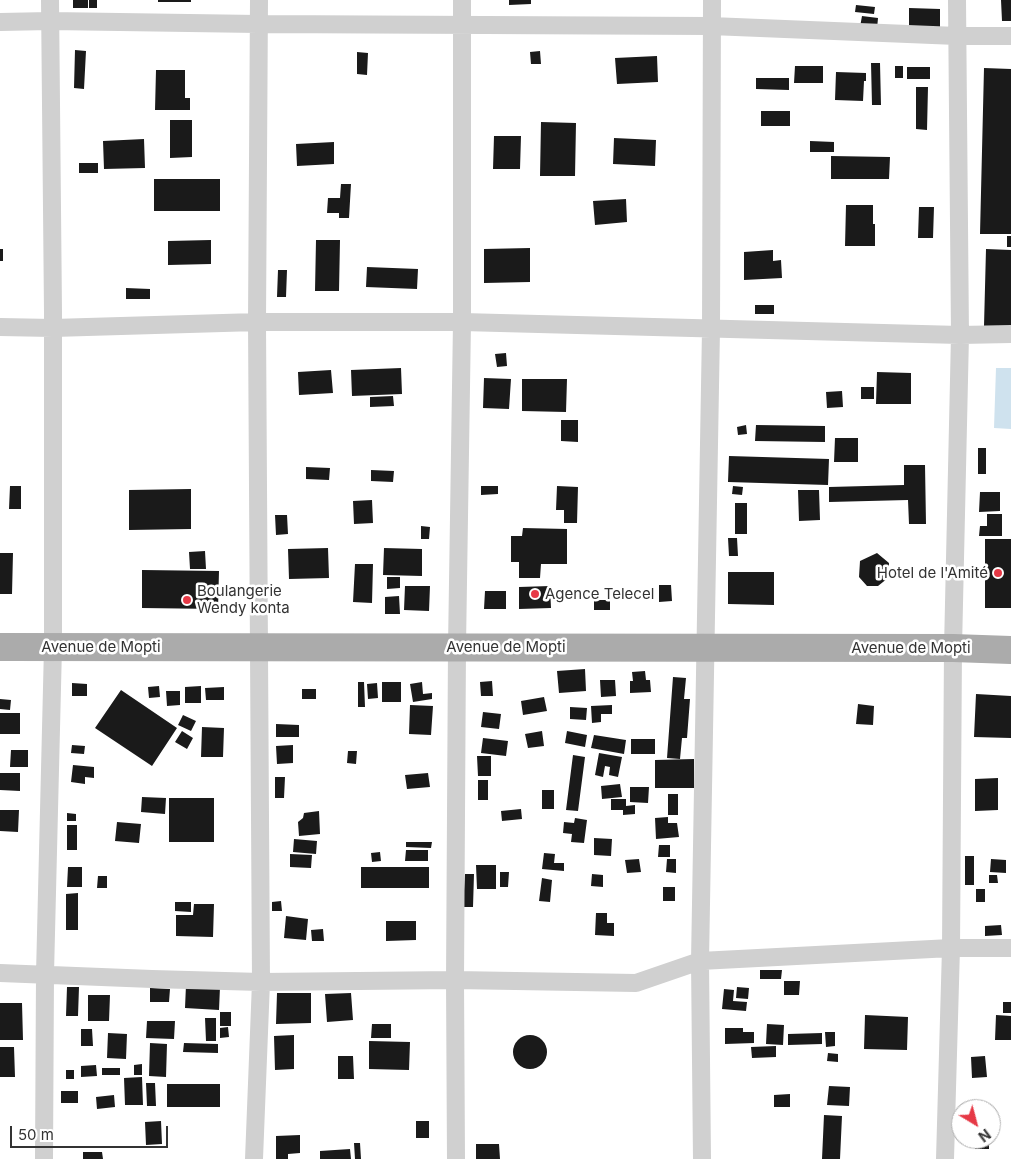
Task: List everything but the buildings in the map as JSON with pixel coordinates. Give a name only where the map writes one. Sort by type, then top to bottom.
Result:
[{"type":"main road","name":"Avenue de Mopti","points":[[0,647],[953,648],[1011,650]]},
{"type":"street","points":[[44,1159],[45,974],[53,647],[50,0]]},
{"type":"street","points":[[254,1159],[260,982],[257,322],[259,0]]},
{"type":"street","points":[[456,1159],[456,647],[462,322],[462,0]]},
{"type":"street","points":[[702,1159],[700,961],[711,329],[712,0]]},
{"type":"street","points":[[945,1159],[951,948],[953,648],[960,335],[957,0]]},
{"type":"street","points":[[0,22],[711,26],[957,36],[1011,36]]},
{"type":"street","points":[[0,327],[53,328],[257,322],[462,322],[960,335],[1011,334]]},
{"type":"street","points":[[0,973],[260,982],[455,980],[636,983],[700,961],[951,948],[1011,948]]},
{"type":"water","points":[[996,368],[1011,368],[1011,429],[994,428]]},
{"type":"place","name":"Hotel de l'Amité","points":[[998,573]]},
{"type":"place","name":"Agence Telecel","points":[[535,594]]},
{"type":"place","name":"Boulangerie Wendy konta","points":[[187,600]]}]
